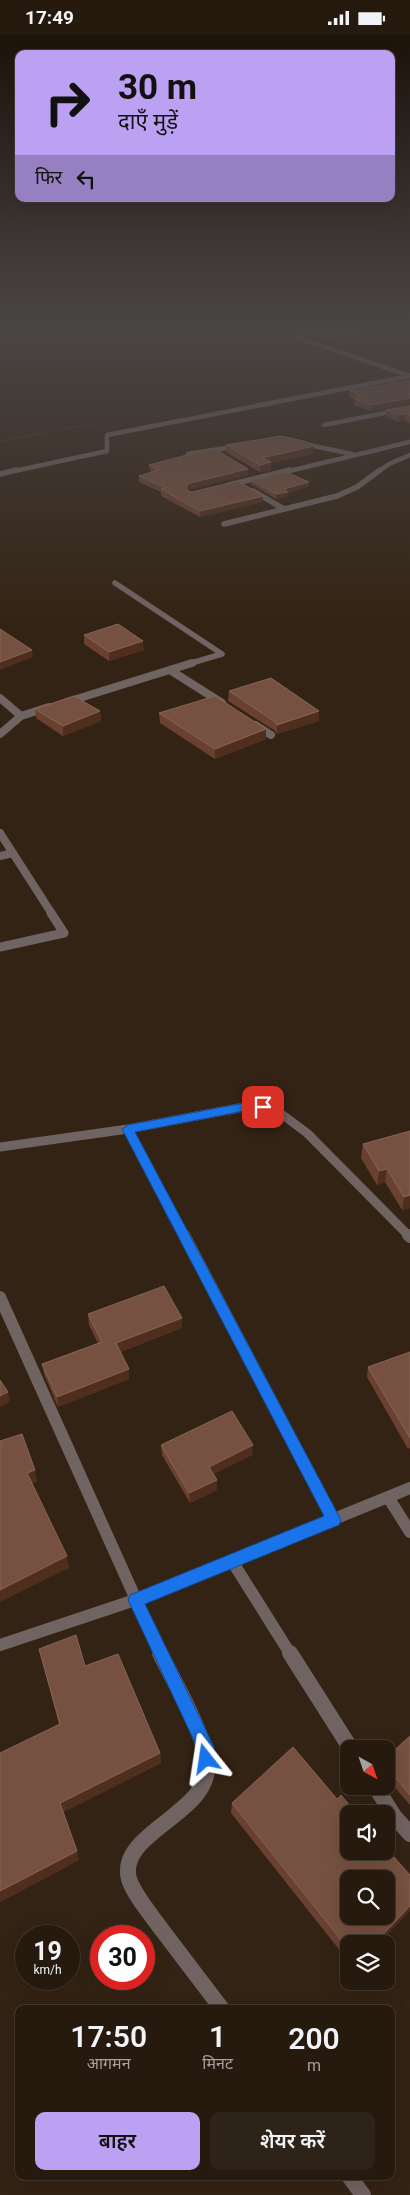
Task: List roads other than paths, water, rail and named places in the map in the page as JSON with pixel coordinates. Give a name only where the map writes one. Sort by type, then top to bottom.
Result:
[{"type":"street","points":[[0,474],[107,451],[107,435],[170,423]]},
{"type":"street","points":[[324,425],[335,423]]},
{"type":"street","points":[[294,441],[356,455]]},
{"type":"street","points":[[220,487],[410,443]]},
{"type":"street","points":[[188,454],[249,444]]},
{"type":"street","points":[[214,450],[221,455]]},
{"type":"street","points":[[224,524],[348,492],[390,464],[409,457]]},
{"type":"street","points":[[253,473],[260,478]]},
{"type":"street","points":[[239,483],[284,509]]},
{"type":"street","points":[[0,734],[21,716],[222,655],[115,583]]},
{"type":"street","points":[[170,670],[229,708]]},
{"type":"street","points":[[0,698],[21,716]]},
{"type":"street","points":[[246,719],[271,735]]},
{"type":"street","points":[[0,833],[64,933],[0,947]]},
{"type":"street","points":[[0,856],[13,853]]},
{"type":"street","points":[[0,1147],[128,1129],[244,1107],[263,1107],[276,1110],[307,1133],[410,1237]]},
{"type":"street","points":[[128,1129],[334,1520]]},
{"type":"street","points":[[0,1297],[136,1600],[205,1747],[207,1771],[196,1797],[144,1840],[130,1857],[129,1878],[145,1907],[219,2005]]},
{"type":"street","points":[[0,1645],[136,1600],[410,1488]]},
{"type":"street","points":[[388,1497],[410,1531]]},
{"type":"street","points":[[232,1561],[345,1740]]},
{"type":"street","points":[[381,1795],[394,1816],[410,1834]]},
{"type":"street","points":[[352,2180],[363,2195]]}]
